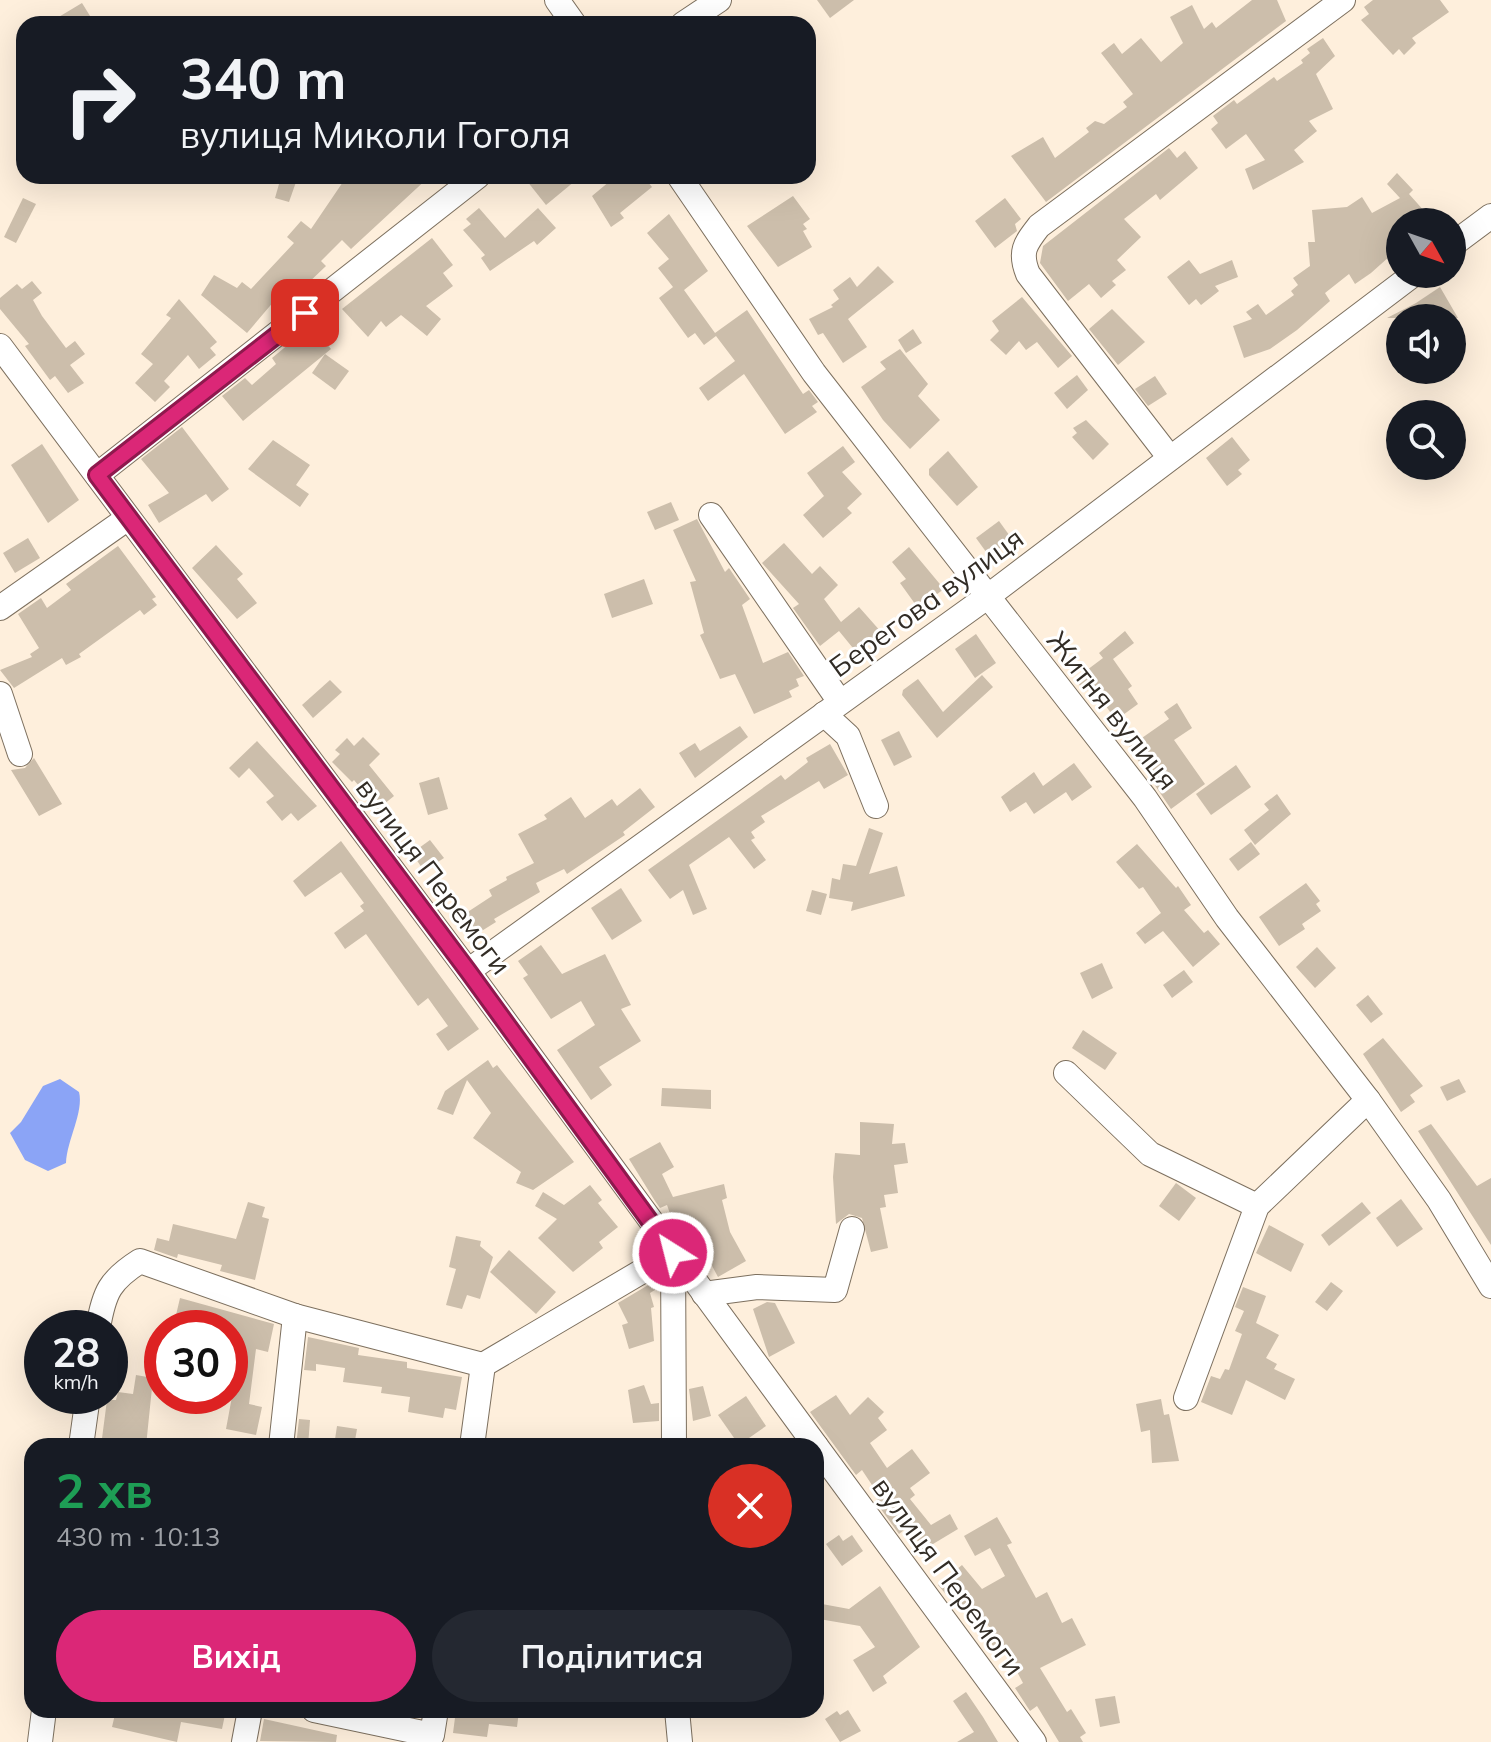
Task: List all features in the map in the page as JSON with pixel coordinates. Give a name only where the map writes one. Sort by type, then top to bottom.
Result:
[{"type":"street","points":[[695,16],[719,0]]},
{"type":"street","points":[[1170,458],[1028,274],[1021,257],[1025,244],[1039,226],[1343,0]]},
{"type":"street","points":[[97,475],[465,184]]},
{"type":"street","name":"Житня вулиця","points":[[684,184],[814,373],[1145,798],[1227,918],[1368,1100],[1439,1200],[1491,1286]]},
{"type":"street","points":[[1466,235],[1491,216]]},
{"type":"street","name":"Берегова вулиця","points":[[468,971],[987,597],[1395,288]]},
{"type":"street","name":"вулиця Перемоги","points":[[0,346],[468,971],[810,1438]]},
{"type":"street","points":[[711,515],[848,736],[876,806]]},
{"type":"street","points":[[0,608],[128,518]]},
{"type":"street","points":[[0,694],[20,754]]},
{"type":"street","points":[[1066,1073],[1150,1154],[1257,1206]]},
{"type":"street","points":[[1186,1398],[1257,1206],[1368,1100]]},
{"type":"street","points":[[704,1294],[757,1287],[835,1290],[852,1229]]},
{"type":"street","points":[[101,1310],[115,1277],[140,1261],[295,1316],[483,1365],[673,1253]]},
{"type":"street","points":[[673,1253],[674,1438]]},
{"type":"street","points":[[282,1438],[295,1316]]},
{"type":"street","points":[[473,1438],[483,1365]]},
{"type":"street","points":[[82,1438],[85,1414]]},
{"type":"street","name":"вулиця Перемоги","points":[[824,1457],[1034,1742]]},
{"type":"street","points":[[40,1742],[43,1718]]},
{"type":"street","points":[[244,1742],[248,1718]]},
{"type":"street","points":[[352,1718],[432,1735],[435,1718]]},
{"type":"street","points":[[678,1718],[680,1742]]},
{"type":"water","points":[[60,1079],[79,1092],[79,1108],[66,1163],[48,1171],[25,1160],[10,1133],[21,1122],[43,1086]]},
{"type":"building","points":[[817,0],[854,0],[830,18]]},
{"type":"building","points":[[1252,0],[1277,0],[1286,21],[1046,202],[1011,156],[1043,137],[1055,158],[1089,132],[1086,128],[1095,121],[1104,124],[1127,107],[1123,102],[1133,94],[1101,53],[1114,43],[1122,54],[1141,38],[1161,62],[1183,43],[1170,17],[1192,5],[1204,29],[1212,22],[1216,28]]},
{"type":"building","points":[[1373,0],[1440,0],[1449,12],[1412,38],[1416,43],[1404,55],[1399,49],[1393,55],[1361,20],[1369,14],[1364,7]]},
{"type":"building","points":[[82,3],[90,16],[60,16]]},
{"type":"building","points":[[1323,38],[1335,56],[1316,74],[1333,109],[1309,121],[1317,131],[1294,150],[1304,162],[1253,190],[1245,169],[1265,160],[1246,134],[1226,149],[1211,129],[1218,123],[1213,116],[1234,100],[1237,104],[1274,77],[1277,81],[1303,63],[1301,60],[1310,53],[1307,49]]},
{"type":"building","points":[[1169,148],[1177,158],[1185,151],[1198,168],[1160,200],[1156,194],[1124,219],[1141,237],[1117,260],[1126,270],[1112,281],[1116,285],[1101,298],[1089,284],[1068,301],[1040,263],[1043,246]]},
{"type":"building","points":[[1397,173],[1413,190],[1409,194],[1422,208],[1386,208],[1386,260],[1355,284],[1349,274],[1325,293],[1330,301],[1297,330],[1270,349],[1244,358],[1233,326],[1252,319],[1246,312],[1258,304],[1266,315],[1294,295],[1291,291],[1298,285],[1293,278],[1310,266],[1308,242],[1315,242],[1312,210],[1347,207],[1362,197],[1372,213],[1400,198],[1387,184]]},
{"type":"building","points":[[279,184],[295,184],[289,202],[275,198]]},
{"type":"building","points":[[342,184],[421,184],[351,249],[342,240],[321,261],[326,266],[283,307],[275,300],[247,333],[201,295],[214,275],[237,288],[242,282],[251,289],[294,243],[287,237],[301,221],[311,229]]},
{"type":"building","points":[[529,184],[571,184],[546,205]]},
{"type":"building","points":[[606,184],[650,184],[652,187],[620,213],[624,218],[611,227],[592,196]]},
{"type":"building","points":[[793,196],[810,219],[803,224],[807,229],[803,231],[812,247],[778,267],[747,226]]},
{"type":"building","points":[[23,198],[36,204],[16,243],[4,237]]},
{"type":"building","points":[[1005,198],[1021,219],[1015,224],[1017,231],[995,248],[975,221]]},
{"type":"building","points":[[479,208],[505,238],[538,208],[556,228],[537,245],[534,241],[490,271],[481,258],[485,255],[463,230],[471,224],[466,219]]},
{"type":"building","points":[[669,214],[708,271],[684,290],[715,333],[747,310],[803,394],[809,390],[818,402],[812,406],[817,412],[785,434],[744,374],[708,401],[699,388],[735,361],[716,336],[704,345],[695,333],[688,338],[659,298],[673,287],[658,268],[669,259],[647,233]]},
{"type":"building","points":[[432,238],[453,265],[443,273],[453,286],[426,306],[441,319],[427,336],[401,315],[386,327],[381,321],[368,337],[342,309]]},
{"type":"building","points":[[1189,260],[1200,274],[1232,260],[1238,277],[1215,286],[1219,291],[1201,305],[1196,299],[1189,305],[1167,277]]},
{"type":"building","points":[[878,266],[894,282],[848,319],[867,347],[843,363],[823,333],[818,335],[809,319],[833,307],[831,305],[839,299],[833,290],[850,277],[857,287]]},
{"type":"building","points":[[32,281],[42,293],[33,300],[42,316],[66,348],[75,341],[85,354],[70,365],[84,383],[68,393],[55,376],[50,380],[25,346],[29,344],[0,309],[0,298],[17,284],[22,289]]},
{"type":"building","points":[[1441,288],[1450,304],[1414,304]]},
{"type":"building","points":[[1022,297],[1072,356],[1058,368],[1037,342],[1026,350],[1019,341],[1006,355],[990,340],[999,331],[992,321]]},
{"type":"building","points":[[179,299],[217,342],[210,348],[216,355],[199,369],[188,355],[164,381],[170,387],[155,402],[135,383],[153,364],[141,354],[171,318],[166,315]]},
{"type":"building","points":[[1112,309],[1145,342],[1118,365],[1089,329]]},
{"type":"building","points":[[307,329],[317,341],[321,337],[331,349],[243,421],[222,396],[245,378],[252,385],[276,364],[272,358]]},
{"type":"building","points":[[913,329],[922,343],[906,353],[898,340]]},
{"type":"building","points":[[900,349],[928,384],[918,396],[940,420],[910,449],[883,420],[861,387],[886,369],[880,362]]},
{"type":"building","points":[[325,354],[349,371],[335,390],[312,373]]},
{"type":"building","points":[[1077,375],[1088,390],[1067,409],[1054,393]]},
{"type":"building","points":[[1155,376],[1167,394],[1148,406],[1135,389]]},
{"type":"building","points":[[1086,420],[1109,444],[1093,460],[1072,437],[1077,433],[1073,428]]},
{"type":"building","points":[[182,427],[229,489],[212,502],[206,494],[159,523],[148,505],[169,493],[141,459]]},
{"type":"building","points":[[1232,437],[1250,460],[1238,470],[1242,474],[1227,486],[1206,458]]},
{"type":"building","points":[[273,440],[310,465],[296,485],[309,494],[300,507],[248,469]]},
{"type":"building","points":[[42,444],[79,500],[48,523],[11,465]]},
{"type":"building","points":[[843,446],[855,462],[842,472],[862,494],[847,508],[852,513],[823,538],[803,515],[824,496],[807,473]]},
{"type":"building","points":[[948,451],[978,487],[957,506],[929,475],[929,469]]},
{"type":"building","points":[[671,502],[679,520],[655,530],[647,512]]},
{"type":"building","points":[[697,519],[725,572],[729,568],[750,599],[742,605],[763,663],[788,652],[804,676],[796,679],[799,686],[789,691],[792,697],[754,714],[735,674],[720,679],[700,635],[704,633],[690,582],[696,581],[673,530]]},
{"type":"building","points":[[999,521],[1012,539],[989,556],[976,538]]},
{"type":"building","points":[[28,538],[40,558],[15,573],[3,553]]},
{"type":"building","points":[[784,543],[812,574],[820,566],[838,585],[824,599],[841,622],[859,607],[882,633],[857,653],[839,631],[820,646],[793,608],[799,604],[762,563]]},
{"type":"building","points":[[216,545],[243,574],[237,579],[257,603],[237,619],[192,568]]},
{"type":"building","points":[[118,546],[156,597],[152,599],[157,605],[144,615],[140,610],[79,654],[81,657],[66,665],[62,658],[14,688],[0,670],[32,657],[30,654],[39,648],[18,614],[41,598],[47,608],[71,590],[66,584]]},
{"type":"building","points":[[909,547],[944,589],[918,608],[900,583],[906,579],[892,562]]},
{"type":"building","points":[[644,579],[653,604],[612,618],[604,594]]},
{"type":"building","points":[[1125,631],[1134,643],[1113,659],[1132,686],[1128,689],[1138,704],[1116,720],[1092,687],[1085,692],[1075,679],[1103,658],[1099,653]]},
{"type":"building","points":[[976,634],[996,663],[975,678],[955,649]]},
{"type":"building","points":[[982,675],[993,687],[937,738],[902,695],[903,690],[918,679],[943,712]]},
{"type":"building","points":[[330,680],[342,692],[313,718],[302,705]]},
{"type":"building","points":[[1177,703],[1192,728],[1174,740],[1205,784],[1171,809],[1129,747],[1169,719],[1164,712]]},
{"type":"building","points":[[740,726],[748,737],[695,778],[679,753],[695,743],[700,751]]},
{"type":"building","points":[[899,731],[912,757],[894,766],[881,740]]},
{"type":"building","points":[[363,737],[380,754],[369,765],[394,796],[378,809],[354,780],[352,782],[332,762],[340,754],[335,750],[347,738],[354,746]]},
{"type":"building","points":[[257,741],[317,806],[298,821],[291,813],[282,821],[266,802],[274,796],[249,768],[239,778],[229,768]]},
{"type":"building","points":[[830,744],[848,775],[824,789],[819,781],[761,816],[765,822],[751,832],[755,838],[751,840],[766,860],[754,869],[729,837],[689,865],[707,909],[693,915],[683,890],[670,899],[648,870],[781,775],[785,780],[808,762],[806,758]]},
{"type":"building","points":[[34,758],[62,804],[39,816],[11,770],[25,768]]},
{"type":"building","points":[[1074,763],[1092,787],[1072,801],[1066,792],[1034,814],[1026,802],[1010,812],[1001,797],[1034,772],[1043,786]]},
{"type":"building","points":[[1236,765],[1251,787],[1211,815],[1196,794]]},
{"type":"building","points":[[439,777],[448,809],[428,815],[419,783]]},
{"type":"building","points":[[640,788],[655,807],[623,832],[625,835],[567,874],[564,869],[536,883],[540,892],[494,919],[496,922],[472,937],[460,917],[492,896],[489,890],[507,880],[506,877],[534,863],[518,834],[547,819],[544,815],[571,797],[585,818],[612,799],[617,806]]},
{"type":"building","points":[[1277,794],[1291,814],[1255,845],[1244,830],[1269,810],[1264,804]]},
{"type":"building","points":[[869,828],[883,833],[869,874],[897,866],[905,896],[851,911],[853,902],[829,898],[832,878],[840,880],[843,864],[856,866]]},
{"type":"building","points":[[430,840],[444,858],[424,871],[412,853]]},
{"type":"building","points":[[341,841],[479,1029],[448,1051],[436,1034],[448,1026],[428,998],[418,1006],[366,934],[345,949],[334,933],[364,911],[360,906],[364,903],[341,872],[305,897],[293,881]]},
{"type":"building","points":[[1251,842],[1260,854],[1238,871],[1229,859]]},
{"type":"building","points":[[1137,844],[1176,888],[1178,886],[1191,905],[1184,910],[1204,933],[1208,930],[1220,944],[1193,967],[1163,931],[1145,944],[1136,933],[1161,913],[1143,887],[1139,889],[1116,862]]},
{"type":"building","points":[[1306,883],[1320,901],[1316,904],[1321,911],[1302,924],[1305,929],[1279,946],[1259,917]]},
{"type":"building","points":[[621,888],[642,921],[612,940],[591,908]]},
{"type":"building","points":[[812,890],[827,894],[821,915],[806,911]]},
{"type":"building","points":[[541,945],[562,974],[605,954],[631,1005],[621,1009],[641,1041],[599,1067],[612,1085],[591,1100],[557,1050],[595,1025],[581,1001],[551,1019],[523,978],[528,975],[518,961]]},
{"type":"building","points":[[1317,947],[1336,968],[1315,988],[1296,967]]},
{"type":"building","points":[[1102,963],[1113,988],[1092,999],[1080,973]]},
{"type":"building","points":[[1184,970],[1193,982],[1172,998],[1163,985]]},
{"type":"building","points":[[1368,995],[1383,1014],[1371,1023],[1356,1005]]},
{"type":"building","points":[[1083,1030],[1117,1053],[1105,1070],[1072,1048]]},
{"type":"building","points":[[1383,1038],[1423,1086],[1410,1095],[1415,1102],[1401,1112],[1363,1054]]},
{"type":"building","points":[[488,1060],[493,1068],[497,1065],[574,1162],[533,1190],[516,1183],[521,1172],[473,1138],[491,1113],[467,1080],[453,1115],[437,1109],[445,1091]]},
{"type":"building","points":[[1459,1079],[1466,1092],[1447,1101],[1440,1087]]},
{"type":"building","points":[[662,1088],[711,1090],[711,1109],[661,1106]]},
{"type":"building","points":[[860,1122],[894,1124],[892,1144],[905,1143],[908,1163],[894,1165],[898,1193],[884,1195],[886,1207],[880,1208],[888,1248],[871,1252],[862,1218],[849,1214],[836,1224],[835,1153],[860,1155]]},
{"type":"building","points":[[1431,1124],[1477,1186],[1491,1178],[1491,1245],[1418,1131]]},
{"type":"building","points":[[660,1142],[674,1167],[662,1174],[673,1197],[724,1184],[727,1198],[722,1200],[730,1232],[746,1261],[718,1277],[703,1249],[696,1222],[675,1228],[667,1205],[660,1208],[629,1159]]},
{"type":"building","points":[[1176,1183],[1196,1198],[1179,1221],[1159,1206]]},
{"type":"building","points":[[590,1185],[602,1200],[598,1203],[618,1227],[599,1242],[603,1248],[573,1272],[538,1238],[557,1219],[535,1206],[543,1192],[564,1205]]},
{"type":"building","points":[[1401,1199],[1423,1229],[1397,1247],[1376,1218]]},
{"type":"building","points":[[248,1202],[265,1207],[262,1217],[269,1219],[255,1280],[220,1271],[222,1265],[178,1254],[177,1258],[154,1250],[157,1238],[169,1241],[173,1224],[236,1239]]},
{"type":"building","points":[[1362,1202],[1371,1213],[1329,1246],[1321,1235]]},
{"type":"building","points":[[1269,1225],[1304,1244],[1291,1272],[1256,1253]]},
{"type":"building","points":[[456,1236],[481,1241],[480,1246],[493,1257],[480,1299],[467,1295],[462,1309],[446,1305],[456,1269],[449,1267]]},
{"type":"building","points":[[509,1250],[556,1292],[536,1314],[490,1272]]},
{"type":"building","points":[[655,1281],[658,1288],[650,1293],[654,1307],[651,1308],[654,1341],[629,1349],[622,1325],[628,1323],[618,1303]]},
{"type":"building","points":[[1331,1282],[1343,1291],[1327,1311],[1315,1302]]},
{"type":"building","points":[[1243,1287],[1266,1296],[1256,1323],[1279,1335],[1266,1358],[1277,1364],[1274,1369],[1295,1379],[1285,1400],[1246,1380],[1232,1415],[1201,1402],[1211,1376],[1220,1379],[1225,1369],[1229,1370],[1242,1334],[1235,1331],[1244,1311],[1235,1307]]},
{"type":"building","points":[[180,1298],[223,1310],[177,1310]]},
{"type":"building","points":[[767,1302],[775,1303],[795,1343],[769,1357],[753,1309]]},
{"type":"building","points":[[248,1317],[274,1324],[268,1352],[256,1349],[249,1404],[262,1407],[256,1435],[226,1429],[229,1414],[248,1414]]},
{"type":"building","points":[[308,1337],[359,1348],[358,1355],[407,1362],[407,1368],[462,1377],[456,1410],[445,1408],[443,1418],[408,1412],[410,1397],[381,1393],[382,1387],[343,1382],[345,1368],[316,1364],[316,1371],[304,1370]]},
{"type":"building","points":[[136,1375],[144,1376],[144,1414],[149,1414],[147,1438],[102,1438],[105,1414],[128,1414],[128,1393],[133,1394]]},
{"type":"building","points":[[644,1385],[651,1404],[659,1403],[659,1421],[633,1423],[628,1390]]},
{"type":"building","points":[[703,1386],[711,1416],[693,1421],[689,1389]]},
{"type":"building","points":[[836,1395],[850,1415],[868,1397],[884,1412],[878,1418],[887,1430],[870,1443],[887,1468],[912,1449],[930,1473],[910,1488],[915,1495],[910,1499],[931,1525],[950,1514],[958,1529],[923,1550],[909,1526],[899,1534],[875,1501],[880,1497],[862,1470],[856,1475],[810,1412]]},
{"type":"building","points":[[746,1396],[766,1426],[749,1438],[734,1438],[718,1415]]},
{"type":"building","points":[[1161,1399],[1164,1415],[1169,1414],[1179,1461],[1152,1463],[1150,1430],[1141,1432],[1136,1404]]},
{"type":"building","points":[[299,1419],[310,1420],[309,1438],[297,1438]]},
{"type":"building","points":[[337,1426],[357,1429],[355,1438],[335,1438]]},
{"type":"building","points":[[997,1517],[1012,1543],[1007,1545],[1036,1598],[1047,1592],[1062,1623],[1072,1618],[1086,1645],[1040,1668],[1067,1712],[1071,1709],[1086,1733],[1080,1737],[1083,1742],[1059,1742],[1037,1706],[1030,1711],[1015,1688],[1023,1683],[1003,1645],[996,1650],[984,1633],[991,1629],[972,1606],[962,1613],[938,1585],[962,1565],[982,1589],[1005,1576],[990,1548],[975,1556],[964,1536]]},
{"type":"building","points":[[839,1535],[843,1541],[852,1535],[863,1551],[842,1566],[826,1544]]},
{"type":"building","points":[[880,1586],[920,1647],[883,1676],[887,1683],[873,1692],[853,1660],[875,1647],[860,1626],[824,1620],[824,1604],[849,1609]]},
{"type":"building","points":[[966,1692],[998,1742],[957,1742],[974,1732],[953,1701]]},
{"type":"building","points":[[1115,1696],[1120,1723],[1100,1727],[1095,1699]]},
{"type":"building","points":[[848,1710],[861,1731],[840,1742],[825,1719],[837,1711],[840,1715]]},
{"type":"building","points":[[114,1718],[224,1718],[222,1729],[181,1722],[177,1742],[112,1727]]},
{"type":"building","points":[[455,1718],[518,1718],[517,1727],[489,1724],[487,1737],[453,1733]]},
{"type":"building","points":[[264,1719],[337,1735],[336,1742],[260,1741]]},
{"type":"route","points":[[305,313],[97,475],[468,971],[673,1253]]}]
